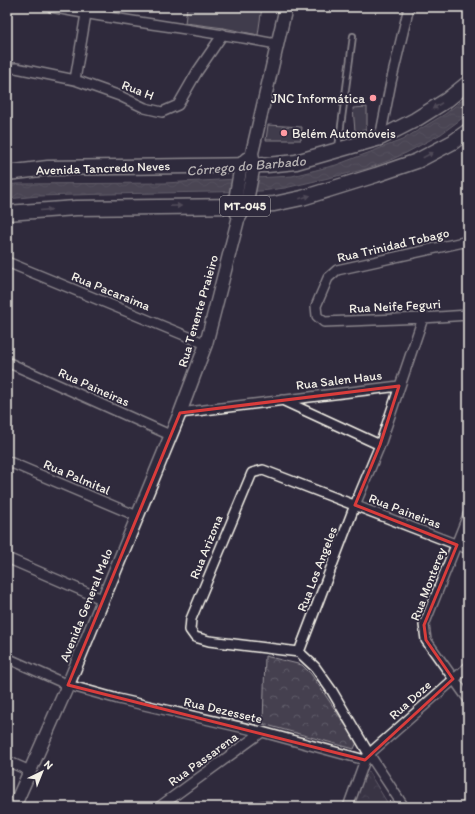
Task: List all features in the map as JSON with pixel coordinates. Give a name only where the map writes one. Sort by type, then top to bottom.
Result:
[{"type":"main road","points":[[248,166],[286,7]]},
{"type":"main road","name":"Avenida Tancredo Neves","points":[[7,172],[48,168],[248,166],[296,162],[380,138],[415,120],[447,100],[468,83]]},
{"type":"main road","name":"MT-045","points":[[7,213],[76,208],[274,204],[302,198],[417,161],[454,142],[468,131]]},
{"type":"main road","name":"Rua Tenente Praieiro","points":[[180,413],[206,344],[248,166]]},
{"type":"main road","name":"Avenida General Melo","points":[[14,807],[104,600],[180,413]]},
{"type":"street","points":[[50,7],[278,44]]},
{"type":"street","points":[[380,138],[391,82],[409,7]]},
{"type":"street","points":[[75,80],[86,14]]},
{"type":"street","name":"Rua H","points":[[7,69],[16,68],[75,80],[120,96],[145,108],[162,112],[178,105],[197,72],[223,34]]},
{"type":"street","name":"Rua Trinidad Tobago","points":[[324,322],[317,316],[316,306],[328,278],[337,270],[468,241]]},
{"type":"street","name":"Rua Pacaraima","points":[[7,262],[206,344]]},
{"type":"street","name":"Rua Neife Feguri","points":[[324,322],[468,315]]},
{"type":"street","name":"Rua Los Angeles","points":[[299,652],[355,505],[380,446],[423,318]]},
{"type":"street","name":"Rua Paineiras","points":[[7,362],[170,435]]},
{"type":"street","name":"Rua Salen Haus","points":[[180,413],[399,386]]},
{"type":"street","name":"Rua Salen Haus","points":[[282,400],[380,446]]},
{"type":"street","name":"Rua Palmital","points":[[7,461],[137,516]]},
{"type":"street","name":"Rua Arizona","points":[[299,652],[209,641],[195,637],[190,630],[191,619],[252,473],[263,470],[355,505]]},
{"type":"street","name":"Rua Paineiras","points":[[355,505],[468,549]]},
{"type":"street","name":"Rua Monterey","points":[[468,515],[424,625],[426,640],[468,699]]},
{"type":"street","points":[[7,558],[104,600]]},
{"type":"street","points":[[299,652],[315,667],[332,691],[367,757],[404,807]]},
{"type":"street","name":"Rua Dezessete","points":[[7,658],[68,685],[118,699],[367,757]]},
{"type":"street","name":"Rua Doze","points":[[367,757],[468,667]]},
{"type":"street","name":"Rua Passarena","points":[[159,807],[262,732]]},
{"type":"street","points":[[348,807],[367,757]]},
{"type":"street","points":[[7,761],[30,771]]},
{"type":"street","points":[[258,807],[274,807]]},
{"type":"lane","points":[[338,151],[353,36]]},
{"type":"highlighted area","points":[[399,386],[380,445],[355,505],[457,545],[424,625],[426,640],[453,679],[365,760],[68,685],[180,413]]},
{"type":"green space","points":[[265,656],[302,665],[311,674],[357,742],[354,749],[263,724]]},
{"type":"green space","points":[[366,768],[390,807],[366,807],[352,804]]},
{"type":"water","points":[[468,96],[468,114],[441,134],[406,153],[366,169],[285,188],[261,191],[39,196],[7,199],[7,185],[16,184],[164,183],[292,176],[336,165],[402,140],[445,114]]},
{"type":"building","points":[[187,7],[262,7],[258,35],[224,28],[185,23]]},
{"type":"building","points":[[367,107],[366,130],[355,131],[353,108]]},
{"type":"building","name":"Belém Automóveis","points":[[268,125],[302,127],[301,140],[266,140]]},
{"type":"place","name":"JNC Informática","points":[[373,98]]},
{"type":"place","name":"Belém Automóveis","points":[[284,133]]},
{"type":"water label","name":"Córrego do Barbado","points":[[246,166]]}]
